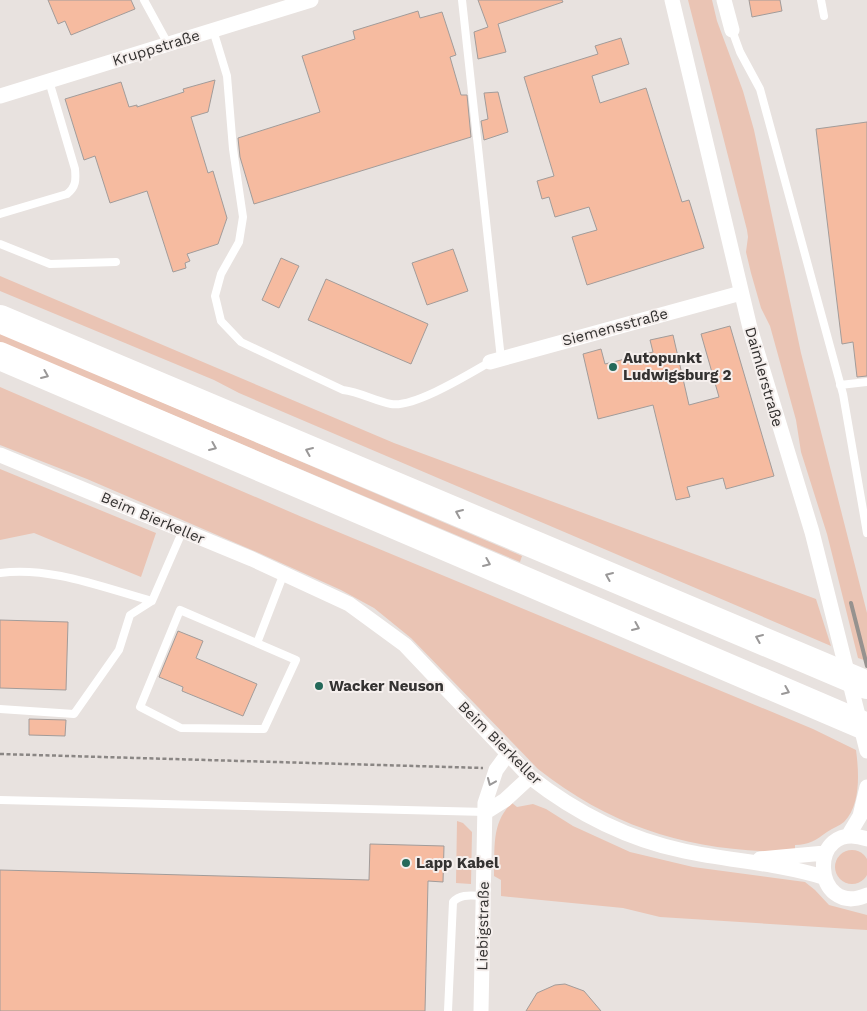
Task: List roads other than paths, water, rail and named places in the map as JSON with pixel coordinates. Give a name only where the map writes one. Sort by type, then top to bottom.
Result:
[{"type":"highway","points":[[0,319],[867,685]]},
{"type":"highway","points":[[0,356],[867,727]]},
{"type":"street","name":"Kruppstraße","points":[[0,96],[311,0]]},
{"type":"street","name":"Daimlerstraße","points":[[672,0],[741,293],[775,417],[812,532],[867,751]]},
{"type":"street","points":[[724,0],[732,30]]},
{"type":"street","name":"Siemensstraße","points":[[495,360],[741,293]]},
{"type":"street","name":"Beim Bierkeller","points":[[0,455],[284,573],[349,604],[399,640],[424,663],[507,755],[530,777],[570,806],[636,838],[682,851],[751,861],[823,876]]},
{"type":"street","name":"Liebigstraße","points":[[481,1011],[487,794],[496,770],[507,755]]},
{"type":"street","points":[[486,812],[505,800],[530,777]]},
{"type":"street","points":[[848,836],[860,816],[867,787]]},
{"type":"street","points":[[866,897],[844,897],[835,893],[823,876],[822,869],[825,853],[835,842],[848,836],[867,838]]},
{"type":"street","name":"Beim Bierkeller","points":[[751,861],[825,853]]},
{"type":"lane","points":[[144,0],[168,44]]},
{"type":"lane","points":[[213,30],[227,76],[232,149],[243,217],[239,242],[221,274],[215,296],[221,321],[242,342],[343,390],[360,392],[390,404],[399,404],[416,399],[460,380],[495,360],[462,0]]},
{"type":"lane","points":[[821,0],[824,16]]},
{"type":"lane","points":[[732,30],[740,52],[760,89],[840,385],[867,533]]},
{"type":"lane","points":[[0,214],[67,194],[73,190],[76,181],[75,170],[49,81]]},
{"type":"lane","points":[[0,244],[50,264],[116,262]]},
{"type":"lane","points":[[840,385],[867,382]]},
{"type":"lane","points":[[0,709],[74,714],[119,650],[130,615],[152,601],[183,530]]},
{"type":"lane","points":[[0,573],[22,570],[77,581],[152,601]]},
{"type":"lane","points":[[257,643],[284,573]]},
{"type":"lane","points":[[180,610],[257,643],[296,660],[264,729],[181,728],[140,706],[180,610]]},
{"type":"lane","points":[[0,800],[486,812]]},
{"type":"lane","points":[[448,1011],[453,902],[457,897],[484,896]]},
{"type":"railway","points":[[851,603],[867,666]]},
{"type":"place","name":"Autopunkt Ludwigsburg 2","points":[[613,367]]},
{"type":"place","name":"Wacker Neuson","points":[[319,686]]},
{"type":"place","name":"Lapp Kabel","points":[[406,863]]}]
